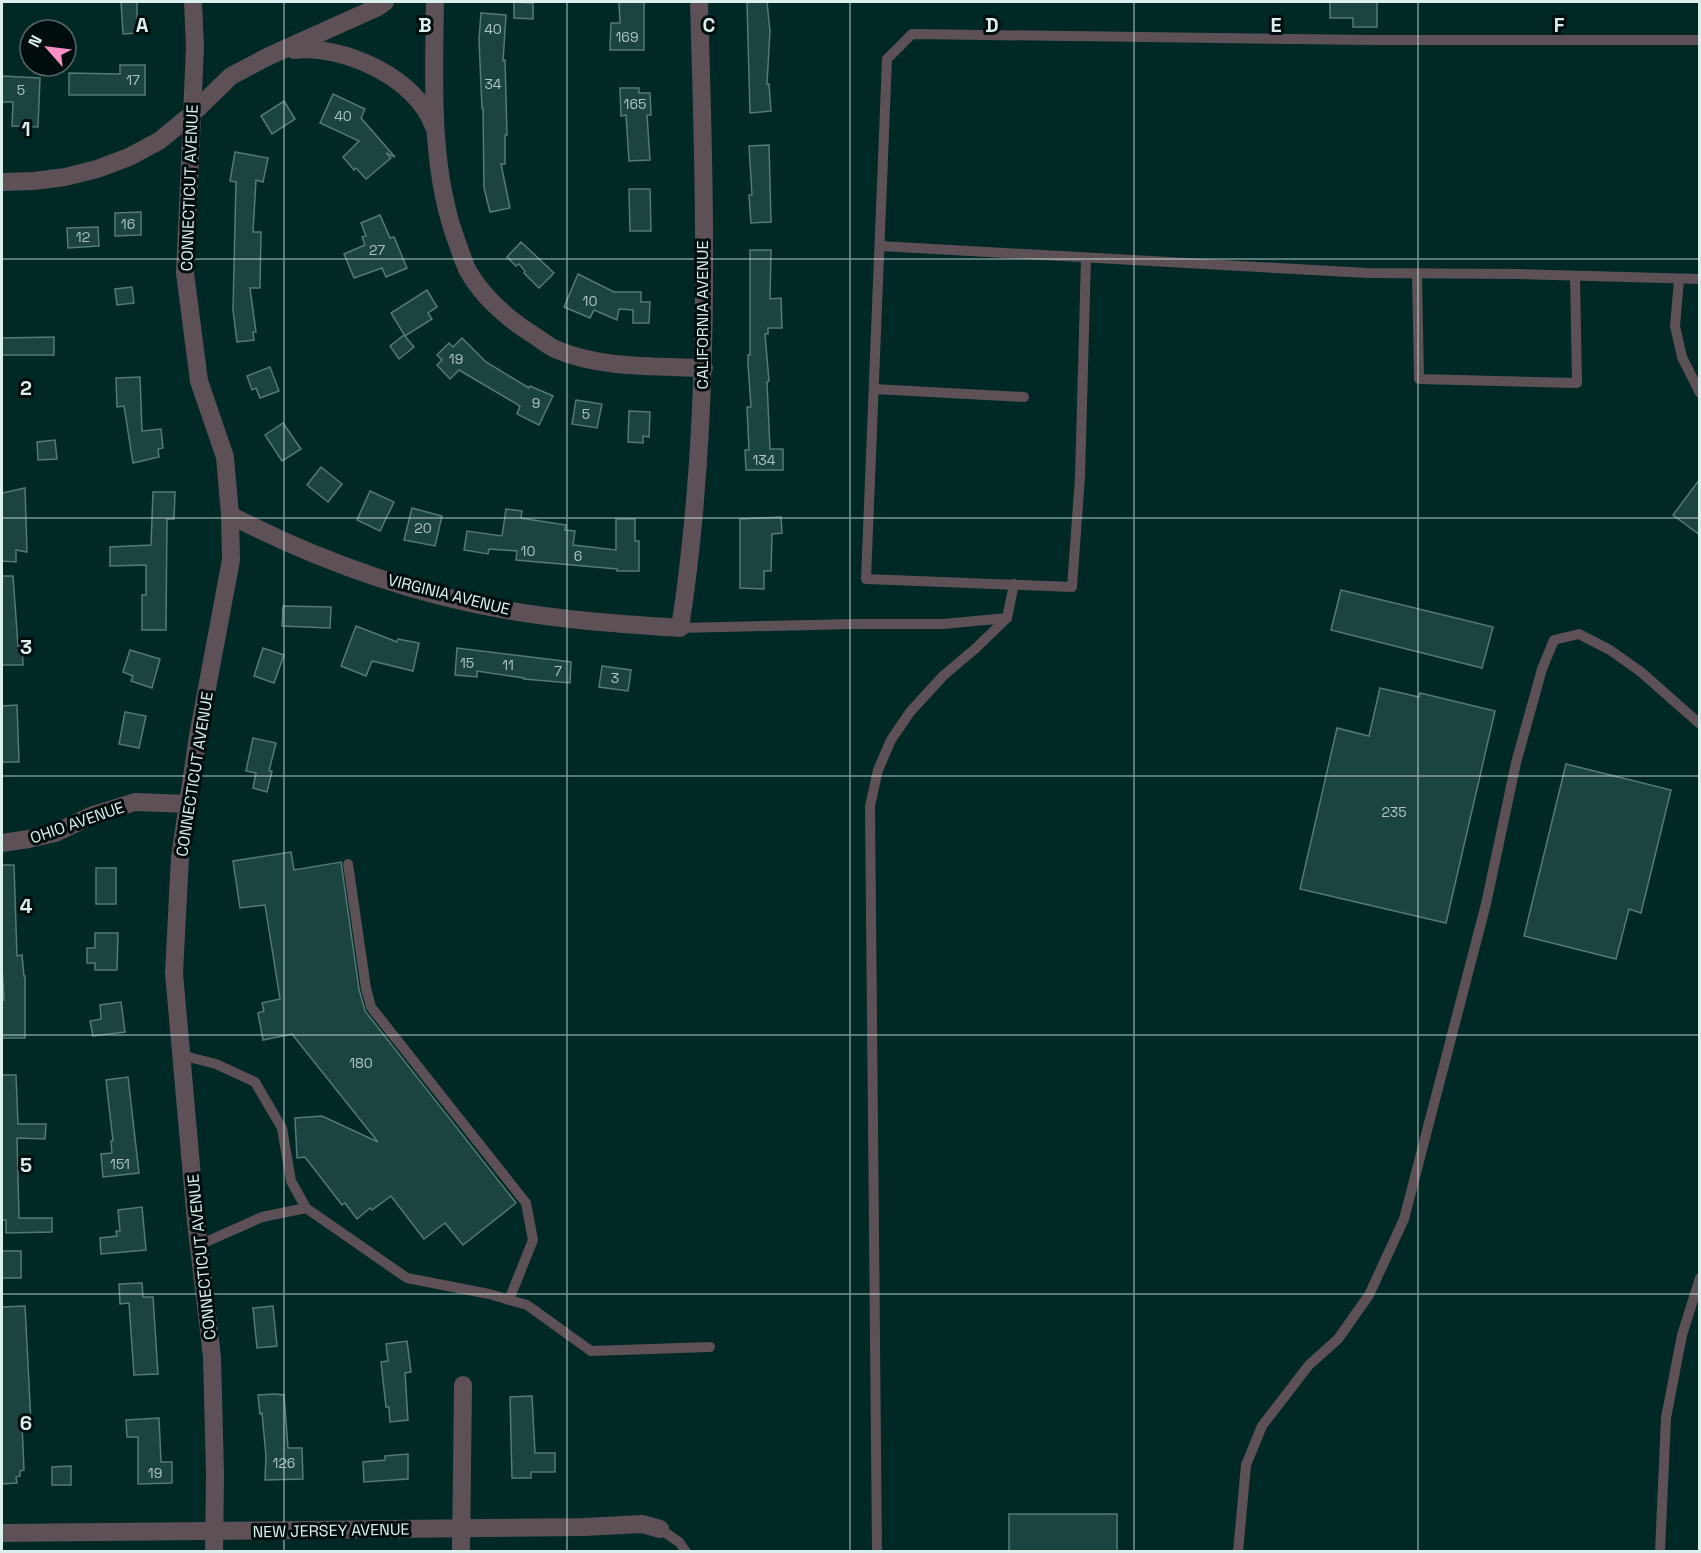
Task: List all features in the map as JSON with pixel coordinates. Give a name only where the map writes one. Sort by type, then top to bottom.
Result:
[{"type":"street","name":"CONNECTICUT AVENUE","points":[[192,2],[195,47],[185,273],[199,381],[225,458],[231,560],[198,735],[180,857],[174,973],[199,1245],[212,1358],[214,1551]]},
{"type":"street","points":[[2,182],[65,177],[97,169],[129,157],[159,141],[192,114],[231,76],[385,2]]},
{"type":"street","points":[[435,2],[434,98],[439,165],[449,223],[468,270],[489,299],[518,325],[555,348],[582,357],[625,365],[704,368]]},
{"type":"street","name":"CALIFORNIA AVENUE","points":[[680,627],[688,581],[704,368],[703,151],[699,2]]},
{"type":"street","points":[[284,51],[320,50],[339,54],[375,68],[409,91],[422,105],[431,120],[437,138]]},
{"type":"street","name":"VIRGINIA AVENUE","points":[[230,515],[283,542],[407,587],[500,609],[613,624],[680,627]]},
{"type":"street","name":"OHIO AVENUE","points":[[2,843],[55,833],[93,815],[135,802],[188,804]]},
{"type":"street","points":[[461,1551],[464,1385]]},
{"type":"street","name":"NEW JERSEY AVENUE","points":[[2,1533],[584,1527],[642,1524],[660,1529]]},
{"type":"lane","points":[[1086,258],[1080,477],[1072,587],[866,579],[887,59],[912,34],[1374,40],[1700,40]]},
{"type":"lane","points":[[880,246],[1367,273],[1700,279]]},
{"type":"lane","points":[[1417,274],[1419,379],[1577,383],[1575,276]]},
{"type":"lane","points":[[1679,280],[1675,326],[1682,357],[1700,393]]},
{"type":"lane","points":[[874,389],[1024,397]]},
{"type":"lane","points":[[878,1551],[870,806],[878,770],[891,740],[910,712],[943,676],[1007,618],[1014,584]]},
{"type":"lane","points":[[680,627],[943,624],[1007,618]]},
{"type":"lane","points":[[1238,1551],[1246,1465],[1262,1426],[1310,1365],[1338,1339],[1369,1295],[1404,1219],[1437,1084],[1486,904],[1516,763],[1542,669],[1554,640],[1579,634],[1610,650],[1641,672],[1700,724]]},
{"type":"lane","points":[[348,864],[366,988],[371,1007],[526,1203],[533,1240],[509,1300]]},
{"type":"lane","points":[[181,1055],[216,1064],[255,1082],[282,1128],[291,1181],[306,1208],[407,1278],[489,1294],[527,1305],[591,1351],[710,1347]]},
{"type":"lane","points":[[199,1245],[262,1217],[306,1208]]},
{"type":"lane","points":[[1660,1551],[1666,1418],[1682,1335],[1700,1278]]},
{"type":"lane","points":[[660,1529],[686,1551]]},
{"type":"building","points":[[121,2],[137,2],[137,33],[123,34]]},
{"type":"building","points":[[514,2],[533,3],[533,19],[514,18]]},
{"type":"building","points":[[619,2],[644,2],[644,50],[610,50],[611,23],[620,23]]},
{"type":"building","points":[[747,2],[767,2],[770,31],[767,84],[769,84],[771,111],[750,113]]},
{"type":"building","points":[[1330,2],[1377,2],[1377,27],[1353,27],[1353,18],[1330,18]]},
{"type":"building","points":[[481,13],[506,15],[503,61],[505,60],[507,135],[505,135],[505,164],[501,164],[510,208],[490,212],[484,188],[479,40]]},
{"type":"building","points":[[120,65],[145,65],[145,95],[69,95],[69,78],[78,78],[78,73],[120,74]]},
{"type":"building","points":[[2,76],[40,78],[38,127],[12,126],[13,102],[2,102]]},
{"type":"building","points":[[620,88],[639,88],[639,93],[650,93],[651,115],[647,115],[650,160],[629,161],[626,115],[621,116]]},
{"type":"building","points":[[333,94],[365,109],[361,118],[395,157],[386,153],[391,158],[366,179],[343,157],[359,141],[320,123]]},
{"type":"building","points":[[284,101],[295,119],[272,134],[261,116]]},
{"type":"building","points":[[769,145],[771,222],[751,223],[749,146]]},
{"type":"building","points":[[235,152],[268,158],[263,182],[256,180],[253,232],[261,232],[260,288],[250,288],[256,332],[253,332],[254,340],[237,342],[233,310],[236,182],[230,181]]},
{"type":"building","points":[[629,189],[650,189],[651,231],[630,231]]},
{"type":"building","points":[[141,212],[141,235],[115,236],[115,213]]},
{"type":"building","points":[[380,215],[390,238],[394,237],[407,268],[386,277],[382,268],[354,278],[344,254],[365,245],[362,237],[366,236],[361,223]]},
{"type":"building","points":[[98,227],[99,246],[68,248],[67,228]]},
{"type":"building","points":[[521,242],[554,273],[539,288],[524,273],[525,271],[519,264],[516,266],[507,257]]},
{"type":"building","points":[[750,250],[771,250],[770,299],[781,298],[782,328],[768,328],[768,334],[765,334],[769,381],[767,382],[770,449],[783,449],[783,470],[746,470],[745,450],[749,450],[747,407],[751,407],[748,364],[748,355],[750,355]]},
{"type":"building","points":[[578,274],[614,292],[641,292],[641,302],[650,302],[649,323],[633,323],[633,310],[619,309],[617,320],[594,310],[590,318],[564,307]]},
{"type":"building","points":[[132,287],[134,303],[117,305],[115,289]]},
{"type":"building","points":[[427,290],[437,307],[428,313],[432,319],[405,336],[391,313]]},
{"type":"building","points":[[404,335],[414,347],[399,359],[390,346]]},
{"type":"building","points":[[54,337],[54,355],[2,355],[2,338]]},
{"type":"building","points":[[462,338],[486,362],[529,388],[530,386],[553,396],[539,425],[517,414],[520,406],[459,370],[450,379],[437,365],[442,360],[437,355],[449,343],[453,347]]},
{"type":"building","points":[[270,367],[279,391],[260,398],[256,388],[252,390],[247,376]]},
{"type":"building","points":[[140,377],[142,431],[161,429],[163,448],[158,449],[159,457],[133,463],[124,406],[117,407],[116,378]]},
{"type":"building","points":[[576,400],[602,404],[597,428],[572,424]]},
{"type":"building","points":[[629,411],[650,412],[649,437],[643,436],[643,443],[628,442]]},
{"type":"building","points":[[283,423],[301,449],[282,461],[265,435]]},
{"type":"building","points":[[55,440],[57,459],[38,460],[37,442]]},
{"type":"building","points":[[321,467],[342,484],[328,502],[307,485]]},
{"type":"building","points":[[1700,479],[1700,535],[1673,515]]},
{"type":"building","points":[[25,488],[27,552],[16,550],[16,562],[2,561],[2,493]]},
{"type":"building","points":[[370,491],[394,502],[380,531],[357,520]]},
{"type":"building","points":[[153,492],[175,492],[174,519],[167,519],[166,630],[142,630],[142,595],[146,595],[146,565],[110,566],[110,547],[151,545]]},
{"type":"building","points":[[412,508],[442,516],[435,546],[404,540]]},
{"type":"building","points":[[506,509],[522,511],[521,518],[566,525],[565,530],[575,531],[573,545],[616,550],[616,519],[635,519],[635,541],[639,541],[639,571],[617,571],[617,569],[516,560],[517,551],[489,549],[488,554],[464,550],[467,531],[502,536]]},
{"type":"building","points":[[781,517],[782,533],[772,534],[771,571],[764,571],[764,589],[740,588],[740,519]]},
{"type":"building","points":[[2,576],[13,576],[18,646],[22,646],[23,665],[2,665]]},
{"type":"building","points":[[1341,590],[1493,627],[1482,668],[1331,630]]},
{"type":"building","points":[[283,606],[331,607],[330,628],[282,626]]},
{"type":"building","points":[[356,626],[397,642],[398,639],[419,643],[413,671],[372,661],[366,676],[341,666]]},
{"type":"building","points":[[263,648],[284,655],[274,683],[254,676]]},
{"type":"building","points":[[457,648],[571,662],[570,683],[524,679],[477,671],[477,677],[455,675]]},
{"type":"building","points":[[130,650],[160,659],[152,688],[131,681],[133,676],[123,672]]},
{"type":"building","points":[[602,666],[631,670],[628,691],[599,687]]},
{"type":"building","points":[[1380,688],[1419,697],[1420,693],[1495,711],[1446,923],[1300,889],[1337,728],[1369,736]]},
{"type":"building","points":[[17,705],[19,762],[2,762],[2,706]]},
{"type":"building","points":[[125,712],[146,716],[139,748],[119,744]]},
{"type":"building","points":[[253,738],[276,743],[269,771],[272,771],[267,792],[253,788],[256,773],[246,771]]},
{"type":"building","points":[[1566,764],[1671,790],[1641,913],[1629,909],[1616,959],[1524,936]]},
{"type":"building","points":[[291,852],[294,870],[341,862],[359,989],[365,1011],[516,1203],[463,1245],[445,1223],[424,1239],[391,1196],[372,1210],[370,1208],[357,1219],[345,1203],[342,1205],[305,1157],[297,1158],[295,1118],[322,1116],[378,1142],[292,1034],[263,1040],[258,1013],[264,1011],[262,1003],[280,999],[265,905],[240,908],[233,861]]},
{"type":"building","points":[[2,865],[14,865],[17,956],[22,955],[25,976],[25,1038],[2,1038],[2,1000],[4,1000]]},
{"type":"building","points":[[96,868],[116,868],[116,904],[96,904]]},
{"type":"building","points":[[95,933],[118,933],[117,970],[95,970],[95,963],[87,963],[87,948],[95,948]]},
{"type":"building","points":[[121,1002],[125,1032],[93,1036],[90,1021],[101,1019],[100,1005]]},
{"type":"building","points":[[2,1075],[16,1075],[18,1124],[46,1124],[45,1139],[17,1138],[19,1218],[52,1218],[52,1232],[6,1233],[6,1220],[2,1220]]},
{"type":"building","points":[[128,1077],[139,1173],[103,1177],[101,1154],[112,1153],[111,1141],[113,1141],[106,1080]]},
{"type":"building","points":[[142,1207],[146,1250],[101,1254],[100,1238],[117,1236],[116,1231],[120,1231],[118,1210]]},
{"type":"building","points":[[2,1251],[21,1251],[21,1278],[2,1278]]},
{"type":"building","points":[[142,1283],[143,1297],[153,1297],[158,1374],[134,1375],[129,1303],[120,1304],[119,1284]]},
{"type":"building","points":[[25,1306],[31,1423],[22,1424],[24,1470],[20,1471],[20,1476],[16,1477],[17,1483],[2,1484],[2,1307]]},
{"type":"building","points":[[273,1306],[277,1346],[257,1348],[253,1308]]},
{"type":"building","points":[[407,1341],[411,1372],[405,1373],[408,1420],[390,1422],[381,1362],[388,1361],[386,1344]]},
{"type":"building","points":[[258,1395],[284,1395],[288,1448],[302,1448],[303,1479],[265,1480],[266,1456]]},
{"type":"building","points":[[532,1396],[535,1453],[555,1453],[555,1472],[531,1472],[531,1478],[512,1478],[510,1397]]},
{"type":"building","points":[[159,1418],[161,1462],[172,1462],[172,1483],[138,1484],[138,1437],[127,1437],[126,1420]]},
{"type":"building","points":[[408,1454],[408,1479],[364,1482],[363,1462],[385,1460],[385,1456]]},
{"type":"building","points":[[71,1466],[71,1485],[52,1485],[52,1467]]},
{"type":"building","points":[[1009,1514],[1117,1514],[1117,1551],[1009,1551]]}]
